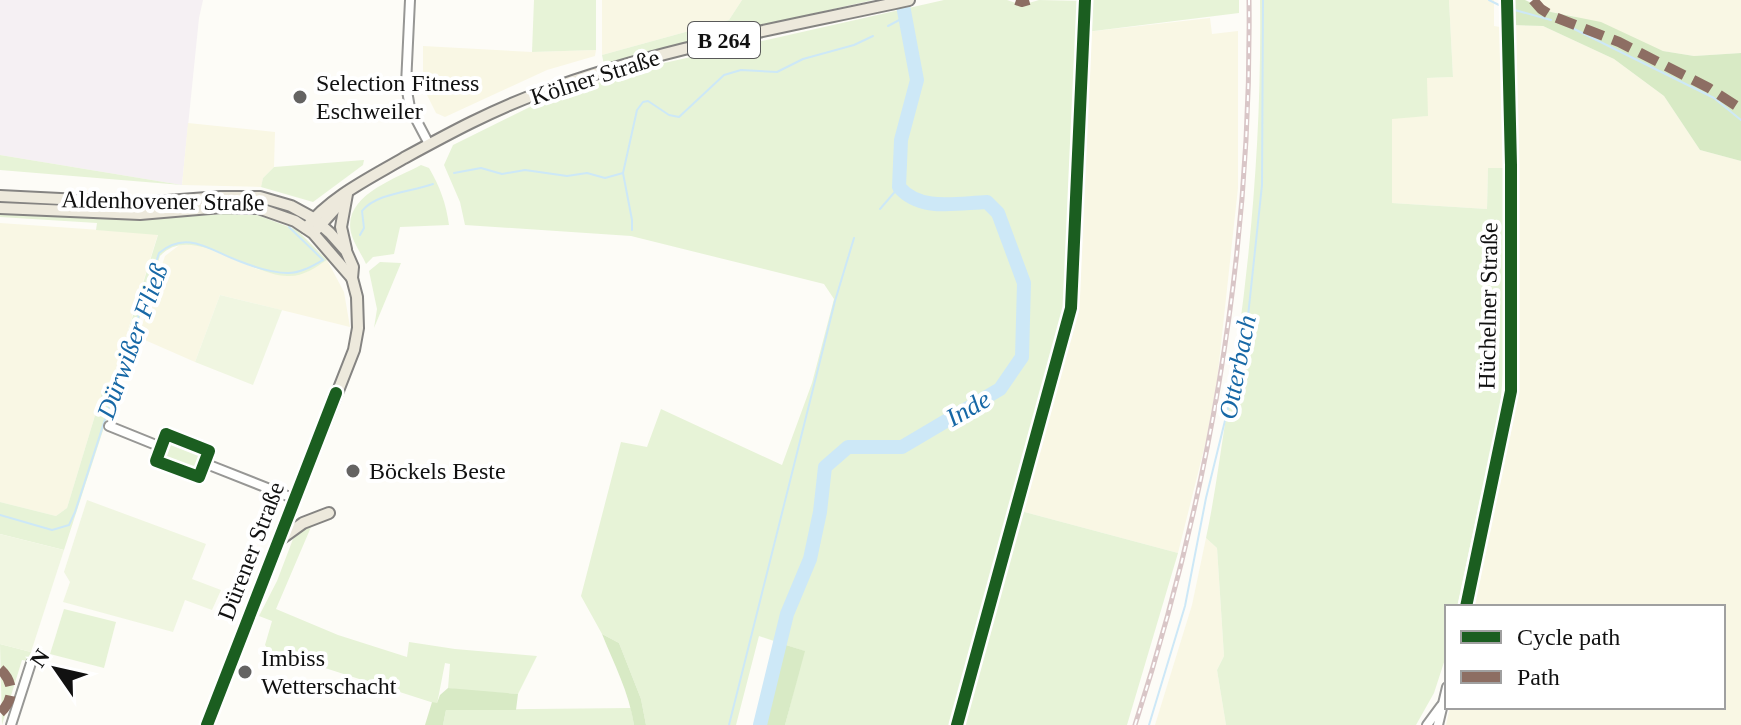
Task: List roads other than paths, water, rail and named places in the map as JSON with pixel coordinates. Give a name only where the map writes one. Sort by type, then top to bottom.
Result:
[{"type":"main road","name":"Kölner Straße","points":[[429,144],[530,97],[608,71],[702,44],[909,0]]},
{"type":"main road","name":"B 264","points":[[313,226],[336,198],[429,144]]},
{"type":"main road","name":"Dürener Straße","points":[[207,725],[357,339],[358,311],[353,267],[341,227],[347,194]]},
{"type":"main road","name":"Aldenhovener Straße","points":[[0,196],[141,203],[260,197],[291,206],[313,226],[352,278]]},
{"type":"main road","name":"Aldenhovener Straße","points":[[0,208],[140,214],[222,207],[258,208],[313,226]]},
{"type":"main road","points":[[313,226],[346,251]]},
{"type":"main road","points":[[278,541],[303,523],[329,513]]},
{"type":"street","points":[[410,0],[406,85],[410,108],[429,144]]},
{"type":"street","name":"Hüchelner Straße","points":[[1466,605],[1511,391],[1507,0]]},
{"type":"street","points":[[109,426],[161,447]]},
{"type":"street","points":[[166,434],[209,451],[204,463],[199,477],[156,461],[166,434]]},
{"type":"street","points":[[204,463],[295,499]]},
{"type":"street","points":[[11,725],[31,663]]},
{"type":"street","points":[[1438,725],[1445,693]]},
{"type":"street","points":[[1427,725],[1441,706]]},
{"type":"waterway","name":"Inde","points":[[760,725],[787,614],[810,559],[825,467],[848,447],[902,447],[1000,389],[1022,357],[1024,283],[998,213],[987,202],[928,203],[917,200],[899,187],[901,140],[917,80],[902,0]]},
{"type":"waterway","name":"Otterbach","points":[[1149,725],[1185,606],[1206,498],[1246,335],[1262,185],[1263,0]]},
{"type":"waterway","points":[[1489,0],[1499,5]]},
{"type":"waterway","points":[[1511,9],[1551,20]]},
{"type":"waterway","points":[[888,26],[903,18]]},
{"type":"waterway","points":[[1560,22],[1714,98],[1741,120]]},
{"type":"waterway","points":[[454,173],[481,168],[502,174],[525,170],[567,176],[587,173],[605,178],[623,173],[637,110],[643,102],[648,101],[669,115],[679,117],[724,75],[741,70],[777,72],[803,59],[854,45],[873,36]]},
{"type":"waterway","points":[[623,173],[632,230]]},
{"type":"waterway","points":[[360,235],[364,228],[362,211],[368,205],[433,184]]},
{"type":"waterway","points":[[880,209],[899,187]]},
{"type":"waterway","name":"Dürwißer Fließ","points":[[0,515],[52,530],[69,525],[159,253],[169,246],[189,242],[257,267],[288,273],[323,260],[289,227]]},
{"type":"waterway","points":[[729,725],[835,301],[854,238]]},
{"type":"railway","points":[[1135,725],[1185,547],[1222,367],[1243,185],[1249,0]]},
{"type":"place","name":"Selection Fitness Eschweiler","points":[[300,97]]},
{"type":"place","name":"Böckels Beste","points":[[353,471]]},
{"type":"place","name":"Imbiss Wetterschacht","points":[[245,672]]}]
